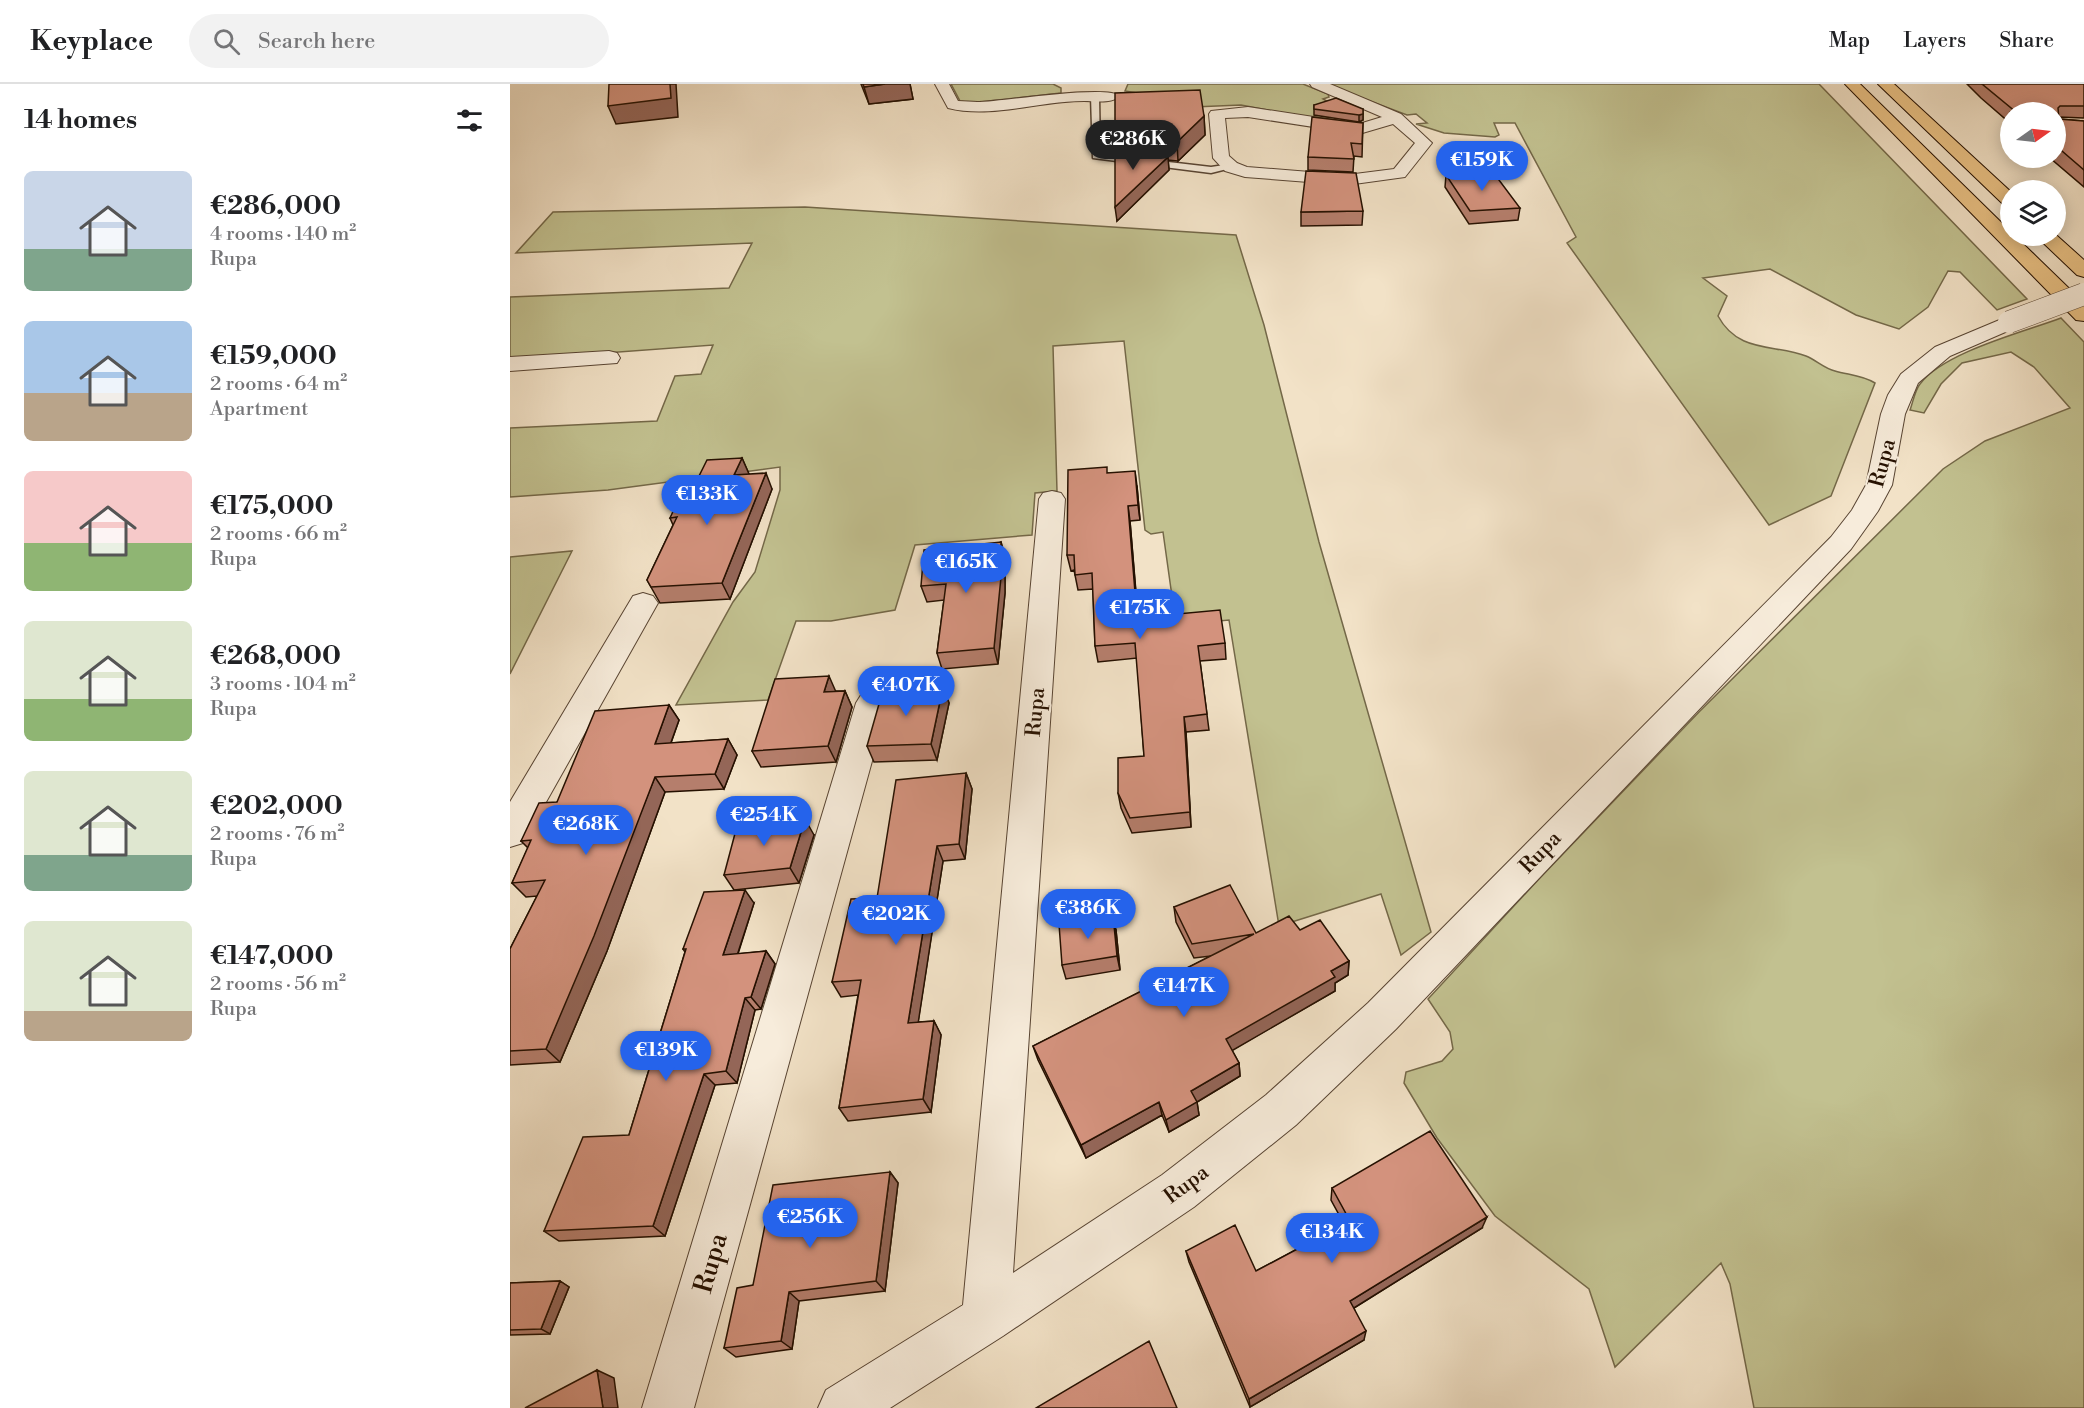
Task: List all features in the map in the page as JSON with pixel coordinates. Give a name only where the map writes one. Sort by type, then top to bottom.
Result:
[{"type":"highway","points":[[1852,84],[2084,315]]},
{"type":"highway","points":[[1886,84],[2000,192]]},
{"type":"highway","points":[[2057,246],[2084,271]]},
{"type":"street","points":[[942,84],[953,105],[978,107],[1072,96],[1112,96]]},
{"type":"street","points":[[1317,84],[1395,117],[1424,142],[1399,173],[1347,180],[1245,172],[1231,167],[1221,158],[1217,114],[1248,112],[1359,129],[1374,126],[1395,117]]},
{"type":"street","name":"Rupa","points":[[844,1408],[986,1319],[1178,1191],[1281,1110],[1382,1016],[1841,543],[1872,499],[1882,475],[1884,453],[1897,401],[1908,380],[1948,347],[2084,294]]},
{"type":"street","points":[[510,364],[609,358]]},
{"type":"street","name":"Rupa","points":[[986,1319],[1052,498]]},
{"type":"street","points":[[510,833],[643,603]]},
{"type":"street","name":"Rupa","points":[[668,1408],[872,703]]},
{"type":"lane","points":[[1095,96],[1096,156],[1211,170],[1231,167]]},
{"type":"shaded area","points":[[951,84],[1053,84],[1061,88],[1061,93],[971,103],[960,101]]},
{"type":"shaded area","points":[[1128,84],[1303,84],[1328,94],[1329,97],[1323,99],[1330,103],[1327,118],[1320,120],[1241,105],[1146,109],[1143,94],[1125,91]]},
{"type":"shaded area","points":[[1325,84],[1819,84],[2027,299],[1997,310],[1960,272],[1948,271],[1928,307],[1899,329],[1856,315],[1770,269],[1703,278],[1727,296],[1718,316],[1726,328],[1736,336],[1746,342],[1806,356],[1831,370],[1875,383],[1831,496],[1769,525],[1567,243],[1576,237],[1515,123],[1494,123],[1499,135],[1495,137],[1444,133],[1416,124],[1427,123],[1416,114],[1407,115]]},
{"type":"shaded area","points":[[805,207],[1236,235],[1264,325],[1319,542],[1431,932],[1401,955],[1381,894],[1279,926],[1229,620],[1176,625],[1163,532],[1151,534],[1145,530],[1124,341],[1053,346],[1057,491],[1035,493],[1032,535],[915,545],[895,610],[831,621],[796,621],[768,700],[676,705],[733,602],[755,572],[780,490],[780,467],[608,490],[510,497],[510,428],[657,421],[675,376],[701,374],[713,345],[510,360],[510,297],[729,288],[752,243],[516,253],[553,212]]},
{"type":"shaded area","points":[[2061,318],[2084,342],[2084,1408],[1754,1408],[1730,1284],[1721,1263],[1615,1367],[1589,1289],[1495,1216],[1437,1138],[1404,1083],[1406,1072],[1442,1061],[1453,1049],[1450,1032],[1428,999],[1699,712],[1943,469],[1985,441],[2070,408],[2034,367],[2011,352],[1962,363],[1941,384],[1924,413],[1910,410],[1920,384],[1947,362],[1986,344]]},
{"type":"shaded area","points":[[572,551],[510,674],[510,557]]},
{"type":"building","points":[[609,84],[670,84],[671,98],[608,106]]},
{"type":"building","points":[[863,84],[885,84],[864,87]]},
{"type":"building","points":[[1982,84],[2084,84],[2084,106],[2066,106],[2066,102],[2004,102]]},
{"type":"building","points":[[1200,90],[1204,116],[1177,142],[1115,135],[1115,93]]},
{"type":"building","points":[[1336,98],[1363,109],[1363,114],[1314,109],[1314,105]]},
{"type":"building","points":[[1312,117],[1363,123],[1362,144],[1351,143],[1354,159],[1308,157]]},
{"type":"building","points":[[2066,120],[2084,121],[2084,170],[2066,154]]},
{"type":"building","points":[[1115,150],[1168,157],[1115,207]]},
{"type":"building","points":[[1306,171],[1356,173],[1363,211],[1301,212]]},
{"type":"building","points":[[1493,172],[1520,208],[1470,211],[1446,175]]},
{"type":"building","points":[[742,458],[734,475],[766,473],[722,583],[651,587],[647,580],[677,517],[670,518],[688,479],[698,478],[707,460]]},
{"type":"building","points":[[1107,467],[1107,473],[1135,471],[1138,505],[1128,506],[1135,592],[1150,591],[1152,603],[1155,603],[1156,616],[1220,610],[1225,643],[1198,646],[1207,714],[1184,717],[1190,812],[1130,818],[1118,793],[1118,758],[1144,756],[1135,643],[1095,646],[1092,573],[1075,575],[1074,555],[1067,555],[1068,470]]},
{"type":"building","points":[[1001,542],[1001,577],[994,648],[937,653],[946,584],[921,586],[924,550]]},
{"type":"building","points":[[829,676],[824,692],[845,691],[828,746],[752,751],[775,679]]},
{"type":"building","points":[[943,687],[931,744],[867,746],[883,690]]},
{"type":"building","points":[[669,705],[655,744],[728,739],[715,774],[655,777],[594,936],[546,1049],[510,1051],[510,949],[545,880],[512,883],[531,840],[521,841],[539,803],[557,802],[595,711]]},
{"type":"building","points":[[966,773],[959,844],[937,846],[908,1023],[934,1021],[923,1099],[839,1108],[861,980],[832,982],[851,899],[877,898],[896,780]]},
{"type":"building","points":[[805,819],[790,868],[724,875],[737,826]]},
{"type":"building","points":[[1230,885],[1256,933],[1289,916],[1300,930],[1320,920],[1349,961],[1331,971],[1335,977],[1226,1039],[1239,1063],[1191,1091],[1197,1102],[1166,1120],[1159,1102],[1081,1145],[1033,1046],[1254,934],[1192,944],[1174,907]]},
{"type":"building","points":[[745,890],[723,955],[766,951],[751,997],[745,998],[726,1071],[704,1074],[653,1226],[544,1231],[583,1137],[629,1135],[686,949],[683,949],[704,892]]},
{"type":"building","points":[[1113,915],[1117,956],[1062,965],[1059,924]]},
{"type":"building","points":[[1430,1131],[1487,1217],[1350,1301],[1366,1331],[1249,1399],[1186,1251],[1235,1225],[1256,1271],[1350,1221],[1332,1188]]},
{"type":"building","points":[[890,1172],[876,1281],[789,1292],[781,1341],[724,1348],[737,1288],[753,1285],[773,1185]]},
{"type":"building","points":[[560,1281],[541,1329],[510,1330],[510,1283]]},
{"type":"building","points":[[1149,1341],[1177,1408],[1036,1408]]},
{"type":"building","points":[[597,1370],[603,1408],[525,1408]]}]
